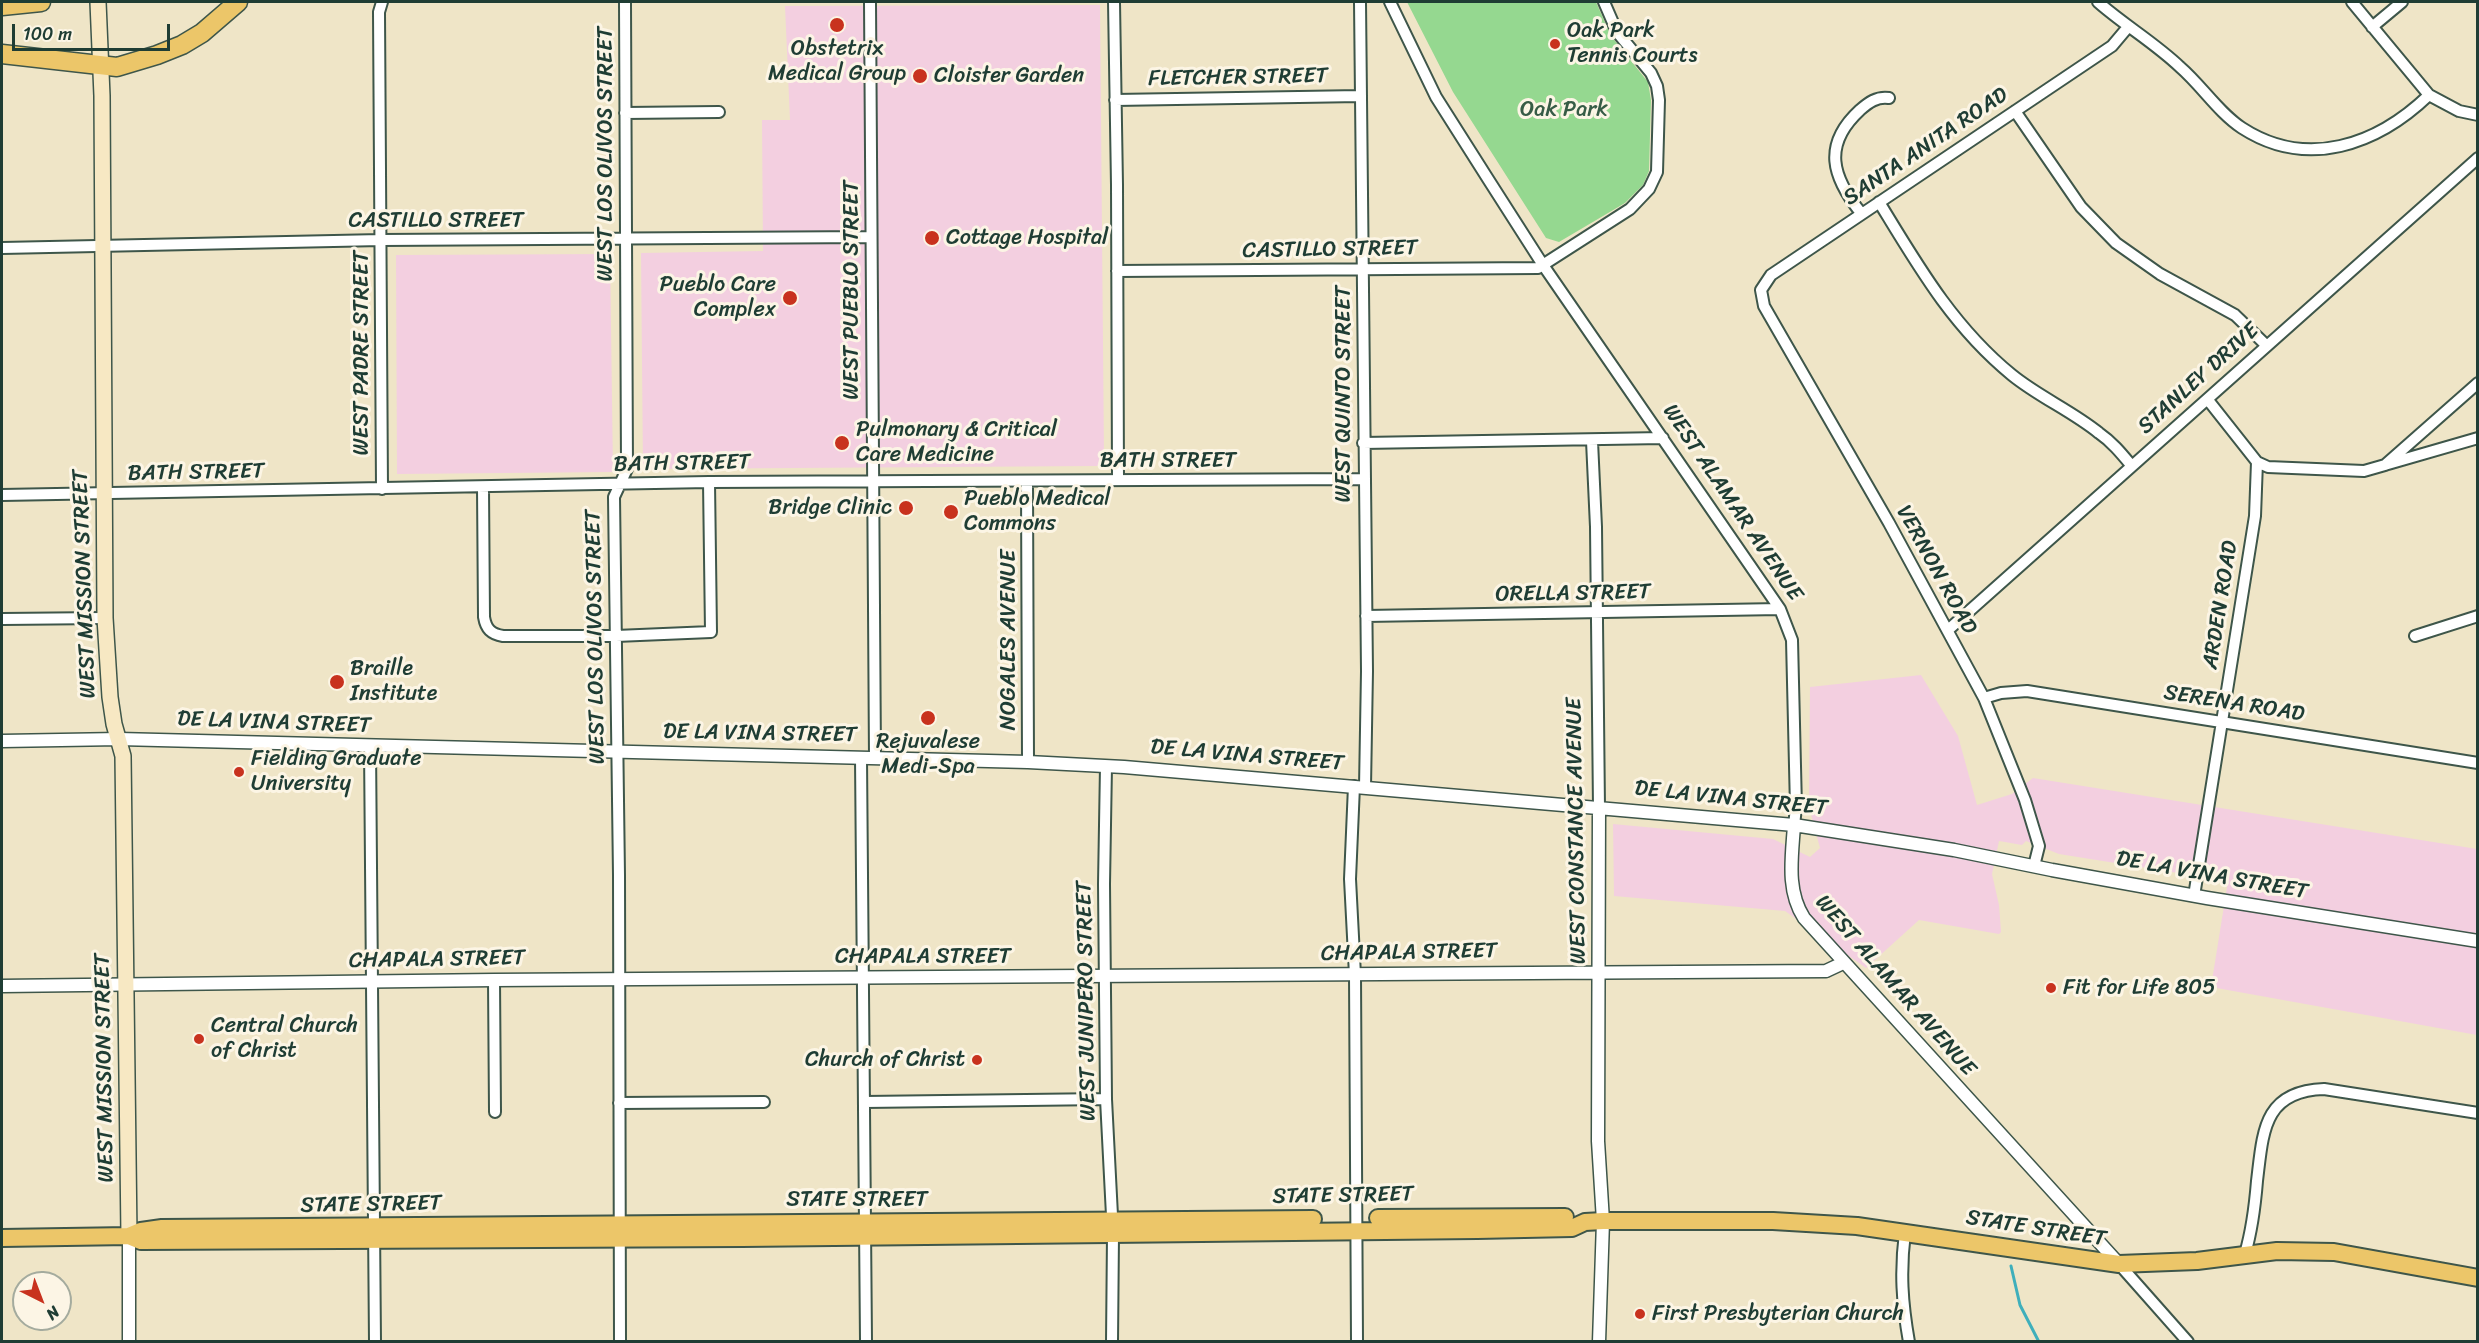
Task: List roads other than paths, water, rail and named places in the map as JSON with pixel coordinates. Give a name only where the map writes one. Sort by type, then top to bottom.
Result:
[{"type":"highway","points":[[2,6],[41,2]]},
{"type":"highway","points":[[2,54],[117,67],[182,45],[202,33],[238,2]]},
{"type":"main road","name":"WEST MISSION STREET","points":[[98,2],[102,96],[105,618],[110,697],[123,756],[129,1236]]},
{"type":"main road","name":"STATE STREET","points":[[2,1238],[129,1236],[141,1241],[375,1234],[1356,1224],[1572,1228],[1585,1222],[1603,1221],[1773,1221],[1857,1226],[2119,1264],[2189,1261],[2305,1250],[2334,1252],[2478,1278]]},
{"type":"street","name":"WEST PADRE STREET","points":[[382,2],[379,12],[382,489]]},
{"type":"street","name":"WEST LOS OLIVOS STREET","points":[[620,1341],[614,497],[627,469],[625,2]]},
{"type":"street","name":"WEST PUEBLO STREET","points":[[870,2],[874,758]]},
{"type":"street","points":[[1114,2],[1118,479]]},
{"type":"street","name":"WEST QUINTO STREET","points":[[1357,1341],[1355,975],[1350,879],[1360,787],[1366,616],[1360,2]]},
{"type":"street","name":"WEST ALAMAR AVENUE","points":[[1390,2],[1436,97],[1543,265],[1780,609],[1792,640],[1796,808],[1791,872],[1792,893],[1796,906],[1843,963],[2119,1264]]},
{"type":"street","points":[[1543,265],[1630,209],[1649,189],[1657,172],[1659,100],[1657,86],[1651,73],[1617,32],[1604,2]]},
{"type":"street","points":[[2098,2],[2166,54],[2225,115],[2241,127],[2269,141],[2289,147],[2326,148],[2361,141],[2399,121],[2429,95]]},
{"type":"street","points":[[2352,2],[2429,95],[2459,111],[2478,115]]},
{"type":"street","points":[[2372,27],[2402,2]]},
{"type":"street","name":"SANTA ANITA ROAD","points":[[1764,306],[1761,290],[1766,280],[1861,213],[2112,46],[2128,27]]},
{"type":"street","name":"FLETCHER STREET","points":[[1115,100],[1360,96]]},
{"type":"street","points":[[1861,213],[1842,185],[1836,167],[1835,150],[1839,137],[1850,120],[1870,102],[1882,97],[1889,98]]},
{"type":"street","points":[[2016,111],[2081,207],[2116,243],[2160,274],[2235,315],[2266,345]]},
{"type":"street","points":[[625,113],[719,112]]},
{"type":"street","name":"STANLEY DRIVE","points":[[1948,630],[2478,158]]},
{"type":"street","points":[[1879,202],[1932,289],[1979,345],[2035,393],[2098,431],[2131,465]]},
{"type":"street","name":"CASTILLO STREET","points":[[2,248],[381,240],[871,237]]},
{"type":"street","name":"CASTILLO STREET","points":[[1117,271],[1362,268],[1532,269],[1543,265]]},
{"type":"street","name":"VERNON ROAD","points":[[1764,306],[1948,630],[1984,698],[2025,800],[2039,846],[2034,866]]},
{"type":"street","points":[[2385,465],[2478,383]]},
{"type":"street","points":[[2208,400],[2257,462],[2268,467],[2364,471],[2478,438]]},
{"type":"street","points":[[1363,443],[1592,441],[1663,438]]},
{"type":"street","name":"WEST CONSTANCE AVENUE","points":[[1592,441],[1599,808],[1598,1141],[1603,1221],[1599,1341]]},
{"type":"street","name":"ARDEN ROAD","points":[[2194,896],[2255,516],[2257,462]]},
{"type":"street","name":"BATH STREET","points":[[2,495],[104,495],[709,482],[1364,479]]},
{"type":"street","points":[[483,488],[484,617],[488,628],[497,635],[503,636],[616,636],[711,632],[709,482]]},
{"type":"street","name":"NOGALES AVENUE","points":[[1027,482],[1028,762]]},
{"type":"street","name":"ORELLA STREET","points":[[1366,616],[1780,609]]},
{"type":"street","points":[[2415,636],[2478,616]]},
{"type":"street","points":[[2,619],[105,618]]},
{"type":"street","name":"SERENA ROAD","points":[[1984,698],[2001,693],[2027,691],[2478,763]]},
{"type":"street","name":"DE LA VINA STREET","points":[[2,741],[119,739],[1028,762],[1106,766],[1794,825],[1983,855],[2194,896],[2478,941]]},
{"type":"street","points":[[370,746],[375,1341]]},
{"type":"street","points":[[861,758],[866,1341]]},
{"type":"street","name":"WEST JUNIPERO STREET","points":[[1106,766],[1106,1099],[1112,1228],[1112,1341]]},
{"type":"street","name":"CHAPALA STREET","points":[[2,986],[494,980],[1826,971],[1843,963]]},
{"type":"street","points":[[494,980],[495,1112]]},
{"type":"street","points":[[2245,1254],[2253,1226],[2263,1132],[2274,1110],[2294,1095],[2306,1090],[2324,1089],[2478,1113]]},
{"type":"street","points":[[865,1102],[1106,1099]]},
{"type":"street","points":[[619,1104],[764,1101]]},
{"type":"street","points":[[1905,1232],[1901,1275],[1902,1299],[1909,1341]]},
{"type":"street","points":[[129,1236],[129,1341]]},
{"type":"street","points":[[2119,1264],[2188,1341]]},
{"type":"waterway","points":[[2011,1266],[2020,1305],[2039,1342]]},
{"type":"place","name":"Obstetrix Medical Group","points":[[837,25]]},
{"type":"place","name":"Oak Park Tennis Courts","points":[[1555,44]]},
{"type":"place","name":"Cloister Garden","points":[[920,76]]},
{"type":"place","name":"Cottage Hospital","points":[[932,238]]},
{"type":"place","name":"Pueblo Care Complex","points":[[790,298]]},
{"type":"place","name":"Pulmonary & Critical Care Medicine","points":[[842,443]]},
{"type":"place","name":"Bridge Clinic","points":[[906,508]]},
{"type":"place","name":"Pueblo Medical Commons","points":[[951,512]]},
{"type":"place","name":"Braille Institute","points":[[337,682]]},
{"type":"place","name":"Rejuvalese Medi-Spa","points":[[928,718]]},
{"type":"place","name":"Fielding Graduate University","points":[[239,772]]},
{"type":"place","name":"Fit for Life 805","points":[[2051,988]]},
{"type":"place","name":"Central Church of Christ","points":[[199,1039]]},
{"type":"place","name":"Church of Christ","points":[[977,1060]]},
{"type":"place","name":"First Presbyterian Church","points":[[1640,1314]]},
{"type":"park label","name":"Oak Park","points":[[1564,110]]}]
